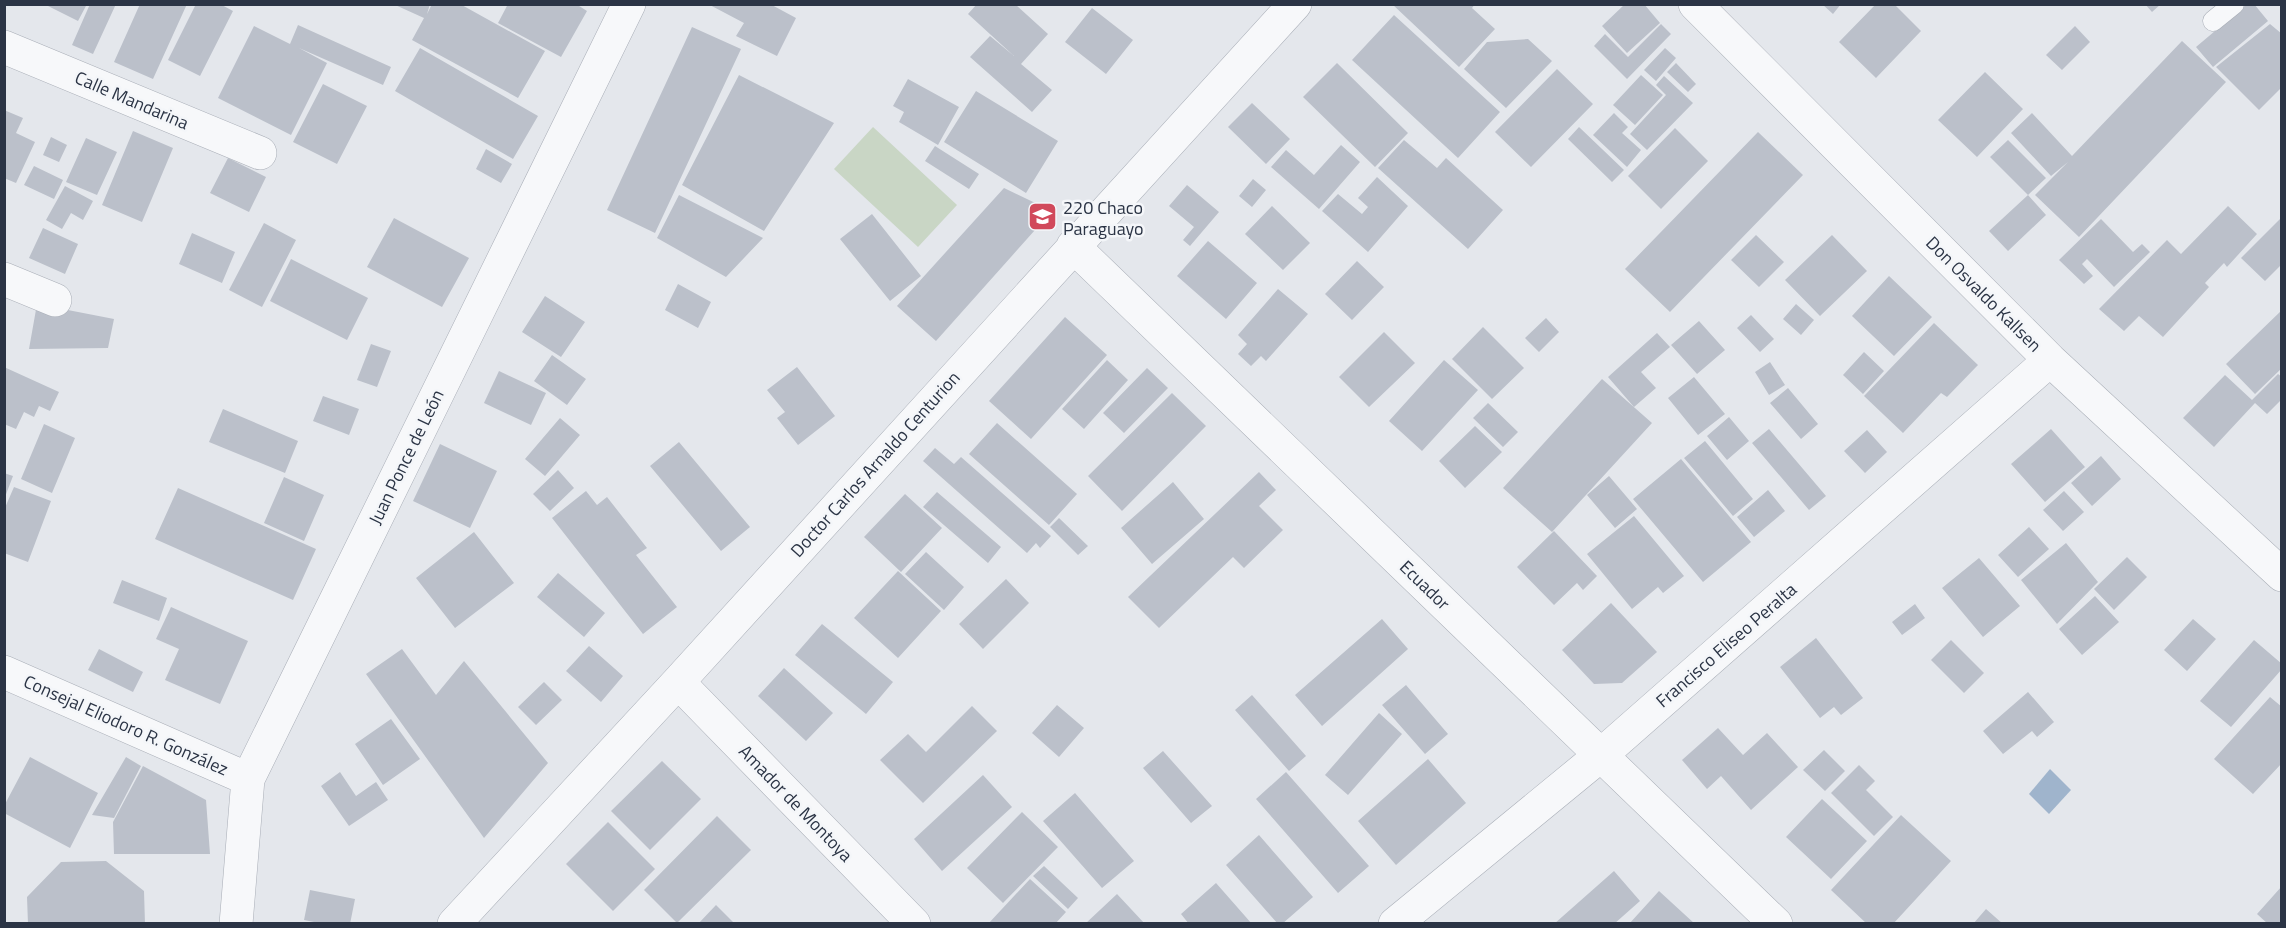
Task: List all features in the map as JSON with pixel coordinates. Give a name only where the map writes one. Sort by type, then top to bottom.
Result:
[{"type":"street","name":"Juan Ponce de León","points":[[236,924],[248,779],[629,4]]},
{"type":"street","name":"Doctor Carlos Arnaldo Centurion","points":[[454,924],[678,682],[1295,4]]},
{"type":"street","name":"Don Osvaldo Kallsen","points":[[1695,4],[2050,360],[2282,575]]},
{"type":"street","name":"Calle Mandarina","points":[[4,47],[260,153]]},
{"type":"street","name":"Ecuador","points":[[1073,246],[1776,924]]},
{"type":"street","points":[[4,279],[55,300]]},
{"type":"street","name":"Francisco Eliseo Peralta","points":[[1395,924],[1601,755],[2050,360]]},
{"type":"street","name":"Consejal Eliodoro R. González","points":[[4,672],[248,779]]},
{"type":"street","name":"Amador de Montoya","points":[[678,682],[914,924]]},
{"type":"lane","points":[[2213,21],[2234,4]]},
{"type":"green space","points":[[873,127],[957,205],[918,247],[834,169]]},
{"type":"water","points":[[2050,769],[2071,790],[2049,814],[2029,794]]},
{"type":"building","points":[[44,4],[87,4],[78,21]]},
{"type":"building","points":[[90,4],[116,4],[93,54],[72,45]]},
{"type":"building","points":[[140,4],[187,4],[153,79],[114,62]]},
{"type":"building","points":[[196,4],[220,4],[233,11],[200,76],[168,60]]},
{"type":"building","points":[[393,4],[430,4],[427,14],[432,4],[460,4],[545,51],[518,98],[412,40],[424,18]]},
{"type":"building","points":[[508,4],[576,4],[587,11],[561,57],[498,23]]},
{"type":"building","points":[[708,4],[770,4],[796,18],[777,56],[736,36],[744,23]]},
{"type":"building","points":[[977,4],[1015,4],[1048,34],[1021,64],[1052,90],[1032,112],[970,57],[990,36],[1014,56],[968,14]]},
{"type":"building","points":[[1392,4],[1475,4],[1472,8],[1495,29],[1459,67]]},
{"type":"building","points":[[1625,4],[1644,4],[1660,23],[1627,53],[1602,26]]},
{"type":"building","points":[[1822,4],[1841,4],[1833,14]]},
{"type":"building","points":[[1876,4],[1894,4],[1921,31],[1876,78],[1839,42]]},
{"type":"building","points":[[2145,4],[2161,4],[2152,12]]},
{"type":"building","points":[[2247,4],[2254,4],[2268,21],[2213,67],[2196,47]]},
{"type":"building","points":[[1092,8],[1133,40],[1106,74],[1065,42]]},
{"type":"building","points":[[1394,15],[1500,112],[1458,158],[1352,60]]},
{"type":"building","points":[[1661,24],[1671,34],[1627,79],[1594,46],[1605,34],[1628,57]]},
{"type":"building","points":[[2270,24],[2282,34],[2282,87],[2259,110],[2216,67]]},
{"type":"building","points":[[298,25],[391,67],[383,85],[299,48],[327,63],[291,135],[218,98],[254,26],[290,44]]},
{"type":"building","points":[[2075,26],[2090,42],[2062,70],[2046,55]]},
{"type":"building","points":[[692,27],[741,49],[655,233],[607,210]]},
{"type":"building","points":[[1528,39],[1552,61],[1506,108],[1464,69],[1487,42]]},
{"type":"building","points":[[2182,41],[2226,82],[2079,237],[2035,195],[2068,162],[2051,176],[2011,133],[2032,113],[2072,156]]},
{"type":"building","points":[[420,48],[538,116],[513,159],[395,91]]},
{"type":"building","points":[[1665,48],[1676,58],[1656,81],[1644,70]]},
{"type":"building","points":[[1337,63],[1408,133],[1375,167],[1303,97]]},
{"type":"building","points":[[1676,63],[1696,84],[1688,92],[1667,72]]},
{"type":"building","points":[[1557,69],[1593,104],[1531,167],[1495,132]]},
{"type":"building","points":[[1985,72],[2023,109],[1977,157],[1938,120]]},
{"type":"building","points":[[739,75],[834,123],[764,231],[682,185]]},
{"type":"building","points":[[1641,75],[1663,95],[1635,125],[1613,105]]},
{"type":"building","points":[[1664,76],[1693,103],[1647,150],[1630,134],[1666,95],[1656,85]]},
{"type":"building","points":[[908,79],[959,107],[938,145],[899,122],[904,112],[893,106]]},
{"type":"building","points":[[323,84],[367,106],[337,164],[293,142]]},
{"type":"building","points":[[976,91],[1058,141],[1026,193],[944,142]]},
{"type":"building","points":[[1252,103],[1290,139],[1266,164],[1228,127]]},
{"type":"building","points":[[4,110],[23,118],[16,133],[35,142],[16,183],[4,178]]},
{"type":"building","points":[[1614,113],[1628,127],[1622,133],[1641,150],[1627,167],[1593,135]]},
{"type":"building","points":[[1579,127],[1624,170],[1612,182],[1568,139]]},
{"type":"building","points":[[1675,128],[1708,161],[1661,209],[1628,176]]},
{"type":"building","points":[[133,131],[173,148],[142,222],[102,205]]},
{"type":"building","points":[[1758,132],[1803,175],[1670,312],[1625,269]]},
{"type":"building","points":[[51,137],[67,145],[59,162],[43,155]]},
{"type":"building","points":[[86,138],[117,152],[97,195],[66,182]]},
{"type":"building","points":[[1404,140],[1437,168],[1446,158],[1503,210],[1468,249],[1378,168]]},
{"type":"building","points":[[2008,140],[2046,178],[2028,195],[1990,157]]},
{"type":"building","points":[[1341,145],[1360,162],[1319,209],[1271,167],[1286,150],[1314,175]]},
{"type":"building","points":[[935,146],[979,174],[969,189],[925,161]]},
{"type":"building","points":[[486,149],[512,164],[501,183],[476,169]]},
{"type":"building","points":[[228,158],[266,177],[249,212],[210,193]]},
{"type":"building","points":[[34,166],[63,180],[54,199],[24,185]]},
{"type":"building","points":[[1377,177],[1408,206],[1368,252],[1322,211],[1338,194],[1362,214],[1368,207],[1358,198]]},
{"type":"building","points":[[1253,179],[1266,190],[1252,207],[1239,196]]},
{"type":"building","points":[[1187,185],[1219,212],[1190,246],[1183,240],[1194,227],[1169,206]]},
{"type":"building","points":[[65,186],[93,201],[83,220],[71,213],[62,229],[46,220]]},
{"type":"building","points":[[1004,188],[1052,211],[936,341],[897,306]]},
{"type":"building","points":[[679,195],[763,238],[726,277],[657,238]]},
{"type":"building","points":[[2028,195],[2046,215],[2008,251],[1989,231]]},
{"type":"building","points":[[1272,206],[1310,243],[1283,270],[1245,234]]},
{"type":"building","points":[[2228,206],[2257,234],[2227,267],[2224,263],[2205,283],[2209,287],[2163,337],[2139,316],[2124,331],[2099,309],[2167,240],[2181,254]]},
{"type":"building","points":[[872,214],[921,276],[890,301],[840,239]]},
{"type":"building","points":[[2282,217],[2282,264],[2265,281],[2241,258]]},
{"type":"building","points":[[394,218],[469,258],[442,307],[367,267]]},
{"type":"building","points":[[2101,219],[2133,252],[2142,244],[2150,252],[2114,287],[2087,259],[2082,264],[2093,276],[2084,284],[2059,260]]},
{"type":"building","points":[[264,223],[296,240],[262,307],[229,290]]},
{"type":"building","points":[[43,228],[78,244],[65,274],[29,258]]},
{"type":"building","points":[[192,233],[235,252],[222,283],[179,264]]},
{"type":"building","points":[[1756,235],[1784,262],[1759,287],[1731,260]]},
{"type":"building","points":[[1832,235],[1867,271],[1820,316],[1785,280]]},
{"type":"building","points":[[1208,241],[1257,283],[1226,319],[1177,276]]},
{"type":"building","points":[[291,259],[368,298],[347,340],[270,301]]},
{"type":"building","points":[[1357,261],[1384,287],[1352,320],[1325,294]]},
{"type":"building","points":[[1889,276],[1932,317],[1894,356],[1852,316]]},
{"type":"building","points":[[678,284],[711,302],[698,328],[665,310]]},
{"type":"building","points":[[1278,289],[1308,314],[1266,361],[1261,356],[1251,366],[1238,354],[1247,344],[1238,335]]},
{"type":"building","points":[[545,296],[585,322],[561,357],[522,332]]},
{"type":"building","points":[[37,304],[114,319],[108,348],[29,349]]},
{"type":"building","points":[[1796,304],[1814,320],[1801,335],[1783,319]]},
{"type":"building","points":[[2282,310],[2282,368],[2255,394],[2226,364]]},
{"type":"building","points":[[1751,315],[1774,339],[1760,352],[1737,328]]},
{"type":"building","points":[[1065,317],[1107,355],[1031,439],[989,401]]},
{"type":"building","points":[[1546,318],[1559,332],[1539,352],[1525,338]]},
{"type":"building","points":[[1699,321],[1725,350],[1697,374],[1671,345]]},
{"type":"building","points":[[1934,323],[1978,365],[1947,397],[1941,393],[1903,433],[1864,396]]},
{"type":"building","points":[[1483,327],[1524,368],[1492,399],[1452,359]]},
{"type":"building","points":[[1384,332],[1415,363],[1369,407],[1339,377]]},
{"type":"building","points":[[1657,333],[1670,347],[1641,372],[1656,388],[1634,407],[1608,377]]},
{"type":"building","points":[[371,344],[391,351],[377,387],[357,380]]},
{"type":"building","points":[[1864,352],[1884,371],[1863,394],[1843,375]]},
{"type":"building","points":[[552,355],[586,379],[567,405],[534,381]]},
{"type":"building","points":[[1107,360],[1128,380],[1084,429],[1062,409]]},
{"type":"building","points":[[1444,360],[1478,390],[1422,451],[1389,421]]},
{"type":"building","points":[[1770,362],[1785,385],[1769,395],[1755,372]]},
{"type":"building","points":[[4,367],[59,392],[50,411],[39,406],[34,417],[24,412],[16,429],[4,424]]},
{"type":"building","points":[[797,367],[835,416],[798,445],[777,418],[785,412],[767,390]]},
{"type":"building","points":[[1147,368],[1168,388],[1124,433],[1103,413]]},
{"type":"building","points":[[499,371],[546,393],[531,425],[484,403]]},
{"type":"building","points":[[2278,374],[2282,377],[2282,399],[2267,414],[2255,403],[2214,447],[2183,418],[2225,375],[2252,400]]},
{"type":"building","points":[[1694,377],[1725,414],[1698,435],[1668,398]]},
{"type":"building","points":[[1602,379],[1652,423],[1552,532],[1503,488]]},
{"type":"building","points":[[1788,388],[1818,424],[1801,439],[1770,403]]},
{"type":"building","points":[[1172,393],[1206,426],[1122,511],[1088,476]]},
{"type":"building","points":[[323,396],[359,409],[349,435],[313,421]]},
{"type":"building","points":[[1488,403],[1518,432],[1503,447],[1473,418]]},
{"type":"building","points":[[223,409],[298,441],[285,473],[209,442]]},
{"type":"building","points":[[1729,417],[1749,441],[1727,460],[1707,436]]},
{"type":"building","points":[[560,418],[580,435],[545,476],[525,459]]},
{"type":"building","points":[[997,423],[1077,494],[1049,525],[969,454]]},
{"type":"building","points":[[44,424],[75,438],[52,493],[21,479]]},
{"type":"building","points":[[1475,426],[1502,452],[1465,488],[1439,461]]},
{"type":"building","points":[[1769,429],[1826,496],[1809,510],[1752,443]]},
{"type":"building","points":[[2051,429],[2085,467],[2045,502],[2011,464]]},
{"type":"building","points":[[1867,430],[1887,452],[1865,473],[1844,451]]},
{"type":"building","points":[[1705,441],[1753,499],[1733,516],[1684,458]]},
{"type":"building","points":[[679,442],[750,527],[721,551],[650,466]]},
{"type":"building","points":[[440,444],[497,471],[470,528],[413,501]]},
{"type":"building","points":[[935,448],[954,464],[961,457],[1051,536],[1040,548],[1036,543],[1027,553],[923,461]]},
{"type":"building","points":[[2101,456],[2121,479],[2092,506],[2071,483]]},
{"type":"building","points":[[1681,459],[1751,542],[1703,582],[1633,499]]},
{"type":"building","points":[[558,470],[574,488],[550,511],[533,494]]},
{"type":"building","points":[[1259,472],[1276,490],[1259,506],[1283,530],[1244,568],[1233,557],[1159,628],[1128,597]]},
{"type":"building","points":[[4,473],[13,476],[5,497],[4,497]]},
{"type":"building","points":[[1609,476],[1637,509],[1615,528],[1587,495]]},
{"type":"building","points":[[284,477],[324,495],[304,541],[264,523]]},
{"type":"building","points":[[1173,482],[1204,519],[1152,564],[1121,528]]},
{"type":"building","points":[[14,487],[51,501],[28,562],[4,553],[4,510]]},
{"type":"building","points":[[178,488],[316,549],[293,600],[155,539]]},
{"type":"building","points":[[1768,490],[1785,511],[1754,537],[1737,517]]},
{"type":"building","points":[[586,491],[597,505],[607,497],[647,548],[636,555],[677,607],[643,634],[552,518]]},
{"type":"building","points":[[2064,491],[2084,512],[2063,531],[2043,510]]},
{"type":"building","points":[[937,492],[1001,547],[988,563],[923,507]]},
{"type":"building","points":[[905,494],[942,528],[901,572],[864,537]]},
{"type":"building","points":[[1634,516],[1684,576],[1663,593],[1658,587],[1632,609],[1587,554]]},
{"type":"building","points":[[1059,518],[1088,546],[1078,555],[1050,527]]},
{"type":"building","points":[[2029,527],[2049,549],[2018,577],[1998,555]]},
{"type":"building","points":[[1554,531],[1597,576],[1583,590],[1577,583],[1554,605],[1517,567]]},
{"type":"building","points":[[474,532],[514,583],[455,628],[416,578]]},
{"type":"building","points":[[2066,543],[2098,582],[2057,624],[2021,580]]},
{"type":"building","points":[[926,552],[964,587],[944,610],[905,574]]},
{"type":"building","points":[[2127,557],[2147,577],[2114,610],[2094,589]]},
{"type":"building","points":[[1979,558],[2020,606],[1983,637],[1942,588]]},
{"type":"building","points":[[898,571],[941,611],[898,658],[854,618]]},
{"type":"building","points":[[558,573],[605,613],[584,637],[537,597]]},
{"type":"building","points":[[1006,579],[1029,603],[983,649],[959,624]]},
{"type":"building","points":[[122,580],[167,598],[159,621],[113,603]]},
{"type":"building","points":[[2095,596],[2119,622],[2082,655],[2059,629]]},
{"type":"building","points":[[1611,603],[1657,652],[1622,683],[1594,684],[1562,650]]},
{"type":"building","points":[[1915,604],[1925,618],[1902,635],[1892,622]]},
{"type":"building","points":[[171,607],[248,641],[220,704],[165,680],[179,649],[156,639]]},
{"type":"building","points":[[1382,619],[1408,649],[1322,726],[1295,695]]},
{"type":"building","points":[[2193,619],[2216,639],[2187,671],[2164,650]]},
{"type":"building","points":[[822,624],[893,682],[866,714],[795,655]]},
{"type":"building","points":[[1816,638],[1863,698],[1841,715],[1834,707],[1820,718],[1780,667]]},
{"type":"building","points":[[1951,640],[1984,673],[1964,693],[1931,660]]},
{"type":"building","points":[[2254,640],[2282,664],[2282,669],[2231,727],[2200,701]]},
{"type":"building","points":[[589,646],[623,676],[601,702],[566,671]]},
{"type":"building","points":[[99,649],[143,672],[133,692],[88,670]]},
{"type":"building","points":[[402,649],[436,695],[464,661],[548,763],[484,838],[366,674]]},
{"type":"building","points":[[784,668],[833,713],[806,741],[758,696]]},
{"type":"building","points":[[544,682],[562,700],[536,725],[518,707]]},
{"type":"building","points":[[1406,685],[1448,734],[1425,754],[1382,705]]},
{"type":"building","points":[[2028,692],[2054,722],[2037,737],[2032,731],[2003,754],[1983,731]]},
{"type":"building","points":[[1252,695],[1306,756],[1289,771],[1235,710]]},
{"type":"building","points":[[2270,697],[2282,707],[2282,763],[2253,794],[2214,759]]},
{"type":"building","points":[[1057,705],[1084,728],[1059,757],[1032,733]]},
{"type":"building","points":[[972,706],[997,731],[923,803],[880,760],[908,734],[926,752]]},
{"type":"building","points":[[1379,713],[1402,734],[1348,795],[1325,775]]},
{"type":"building","points":[[391,719],[420,759],[383,785],[355,744]]},
{"type":"building","points":[[1718,728],[1743,755],[1767,733],[1798,767],[1751,810],[1721,776],[1707,789],[1682,760]]},
{"type":"building","points":[[1824,750],[1845,771],[1825,791],[1803,770]]},
{"type":"building","points":[[1163,751],[1212,806],[1191,823],[1143,768]]},
{"type":"building","points":[[30,757],[98,793],[70,848],[4,813],[4,806]]},
{"type":"building","points":[[126,757],[141,766],[114,818],[92,815]]},
{"type":"building","points":[[1428,759],[1466,803],[1396,865],[1358,821]]},
{"type":"building","points":[[662,761],[701,799],[650,850],[611,811]]},
{"type":"building","points":[[1859,765],[1875,781],[1866,790],[1893,817],[1874,836],[1831,793]]},
{"type":"building","points":[[143,766],[206,800],[210,854],[114,854],[113,822]]},
{"type":"building","points":[[340,772],[356,796],[376,782],[388,800],[349,826],[321,786]]},
{"type":"building","points":[[1286,772],[1369,866],[1338,893],[1256,799]]},
{"type":"building","points":[[983,775],[1012,807],[942,871],[914,839]]},
{"type":"building","points":[[1075,793],[1134,861],[1102,888],[1043,821]]},
{"type":"building","points":[[1822,799],[1867,841],[1831,879],[1786,837]]},
{"type":"building","points":[[1022,812],[1058,847],[1003,903],[967,868]]},
{"type":"building","points":[[1901,815],[1951,861],[1893,924],[1867,924],[1831,890]]},
{"type":"building","points":[[717,816],[751,850],[677,923],[644,890]]},
{"type":"building","points":[[608,822],[655,869],[613,911],[566,864]]},
{"type":"building","points":[[1259,835],[1313,897],[1282,924],[1278,924],[1226,865]]},
{"type":"building","points":[[106,861],[144,891],[145,924],[28,924],[27,897],[61,862]]},
{"type":"building","points":[[1044,866],[1078,898],[1068,909],[1033,876]]},
{"type":"building","points":[[1614,871],[1640,901],[1614,924],[1554,924]]},
{"type":"building","points":[[1030,879],[1066,912],[1055,924],[988,924]]},
{"type":"building","points":[[1216,883],[1252,924],[1189,924],[1181,914]]},
{"type":"building","points":[[2282,886],[2282,924],[2268,924],[2257,914]]},
{"type":"building","points":[[310,890],[355,899],[350,924],[324,924],[304,920]]},
{"type":"building","points":[[1659,891],[1695,924],[1629,924]]},
{"type":"building","points":[[1117,894],[1145,924],[1085,924]]},
{"type":"building","points":[[716,905],[735,924],[698,924]]},
{"type":"building","points":[[1986,909],[2003,924],[1973,924]]},
{"type":"place","name":"220 Chaco Paraguayo","points":[[1042,217]]}]
